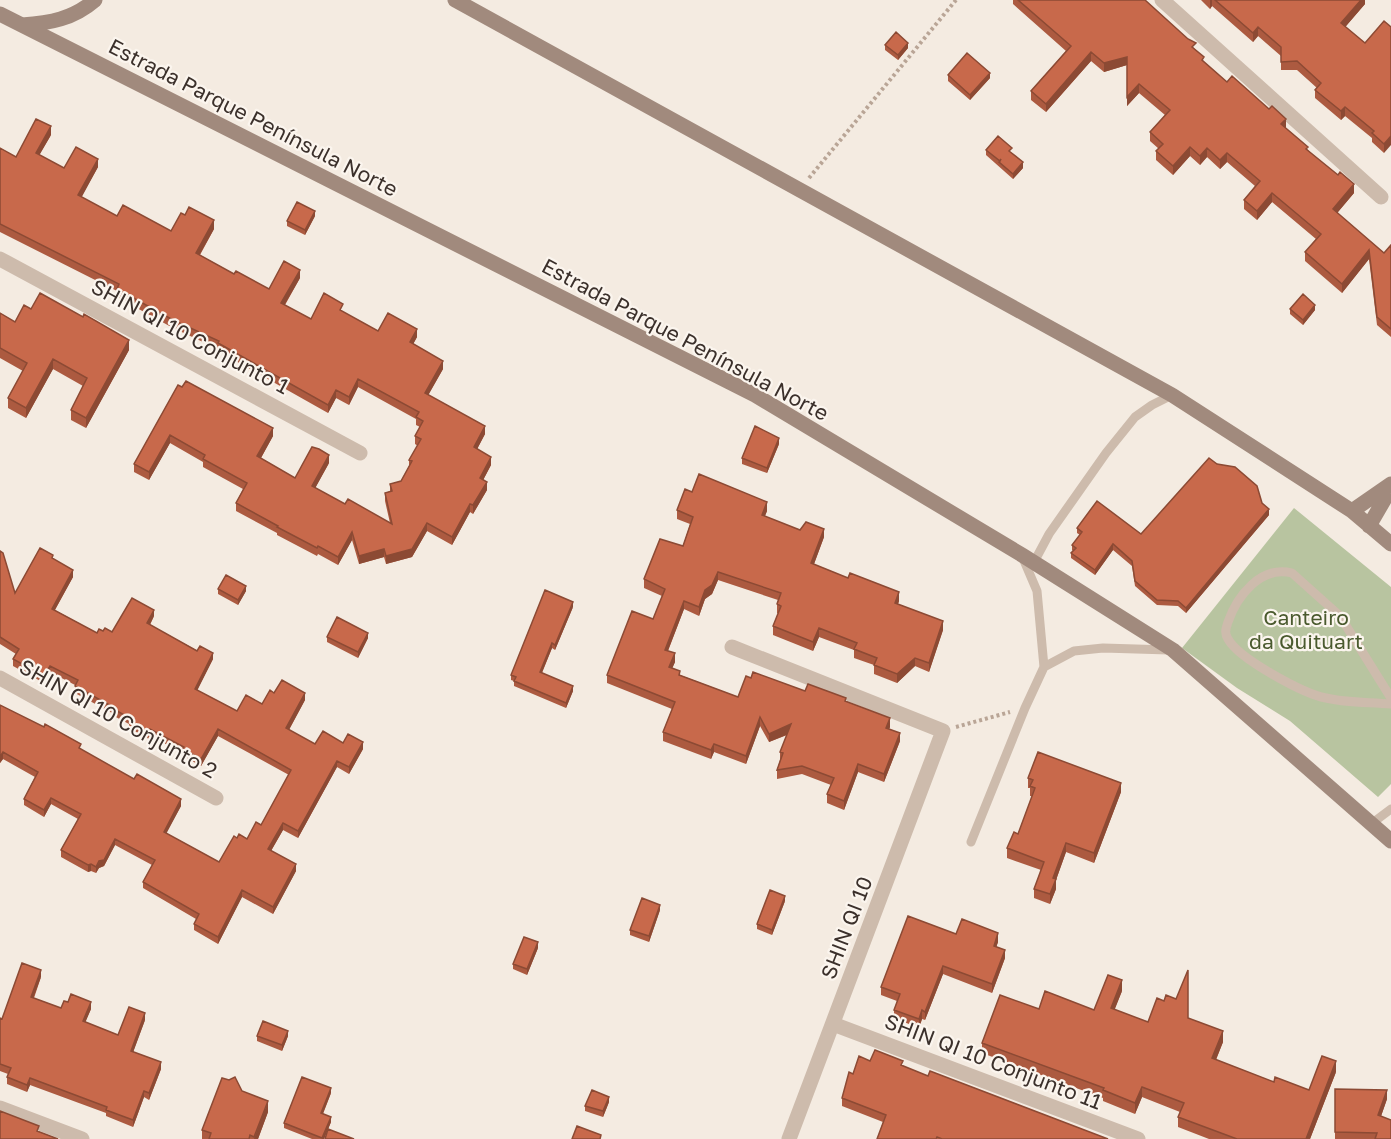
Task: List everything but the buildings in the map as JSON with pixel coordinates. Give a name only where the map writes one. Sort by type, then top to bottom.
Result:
[{"type":"main road","points":[[22,25],[65,19],[83,10],[95,0]]},
{"type":"main road","points":[[455,0],[1172,395],[1352,511],[1391,544]]},
{"type":"main road","name":"Estrada Parque Península Norte","points":[[0,14],[754,395],[1027,558],[1173,650],[1391,841]]},
{"type":"main road","points":[[1352,511],[1391,486]]},
{"type":"main road","points":[[1369,526],[1391,486]]},
{"type":"street","points":[[1162,0],[1381,196]]},
{"type":"street","name":"SHIN QI 10 Conjunto 1","points":[[0,259],[360,453]]},
{"type":"street","points":[[732,647],[943,731]]},
{"type":"street","name":"SHIN QI 10 Conjunto 2","points":[[0,678],[216,798]]},
{"type":"street","name":"SHIN QI 10","points":[[789,1139],[943,731]]},
{"type":"street","name":"SHIN QI 10 Conjunto 11","points":[[833,1024],[1138,1139]]},
{"type":"street","points":[[0,1108],[82,1139]]},
{"type":"lane","points":[[971,842],[1025,708],[1044,668],[1037,591],[1027,558],[1055,525],[1106,453],[1135,417],[1172,395]]},
{"type":"lane","points":[[1391,698],[1340,616],[1292,573],[1271,574],[1247,588],[1238,598],[1226,630],[1227,638],[1264,670],[1325,698],[1391,704]]},
{"type":"lane","points":[[1044,668],[1074,651],[1103,648],[1173,650]]},
{"type":"lane","points":[[1371,824],[1391,809]]},
{"type":"path","points":[[799,190],[956,0]]},
{"type":"path","points":[[943,731],[1025,708]]},
{"type":"green space","name":"Canteiro da Quituart","points":[[1294,508],[1391,587],[1391,784],[1378,797],[1290,721],[1237,688],[1182,648]]}]
